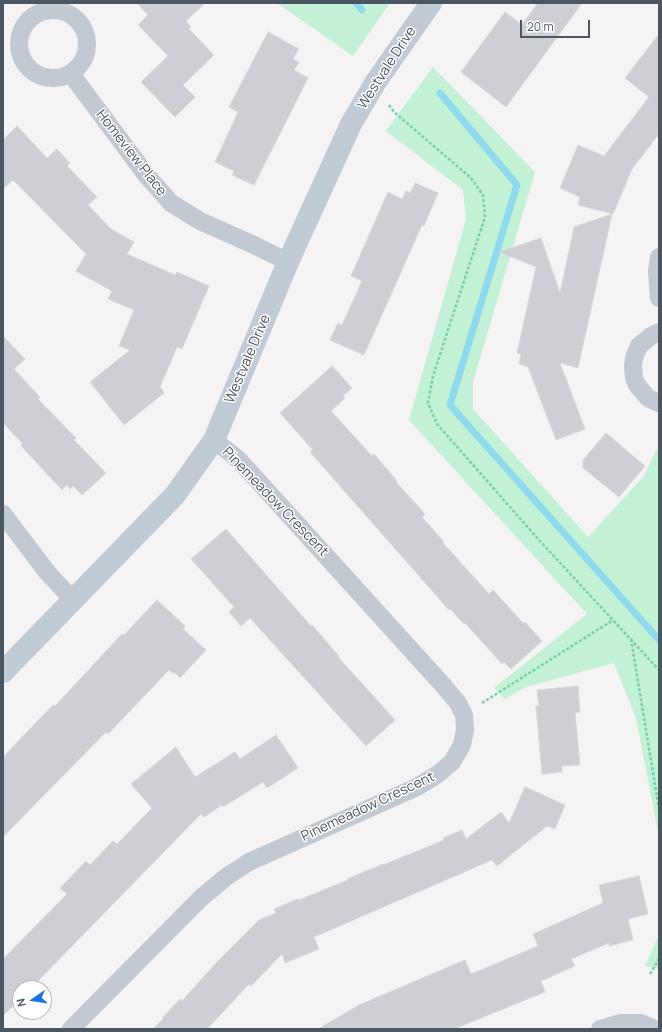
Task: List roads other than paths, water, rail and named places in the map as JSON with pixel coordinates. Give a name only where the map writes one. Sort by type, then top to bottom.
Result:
[{"type":"street","name":"Westvale Drive","points":[[3,672],[175,495],[214,440],[288,262],[351,124],[375,83],[431,3]]},
{"type":"street","name":"Homeview Place","points":[[71,74],[146,176],[171,203],[200,221],[288,262]]},
{"type":"street","points":[[659,257],[657,271],[659,298]]},
{"type":"street","points":[[659,332],[651,336],[639,346],[634,358],[633,366],[634,378],[637,385],[648,398],[659,403]]},
{"type":"street","name":"Pinemeadow Crescent","points":[[71,1029],[201,898],[226,877],[256,859],[417,787],[438,774],[452,762],[462,744],[465,730],[464,715],[458,703],[446,688],[239,460],[214,440]]},
{"type":"street","points":[[3,514],[47,572],[73,600]]},
{"type":"street","points":[[600,1029],[620,1023],[640,1023],[654,1029]]},
{"type":"waterway","points":[[356,3],[362,10]]},
{"type":"waterway","points":[[440,93],[517,185],[450,405],[659,640]]}]
